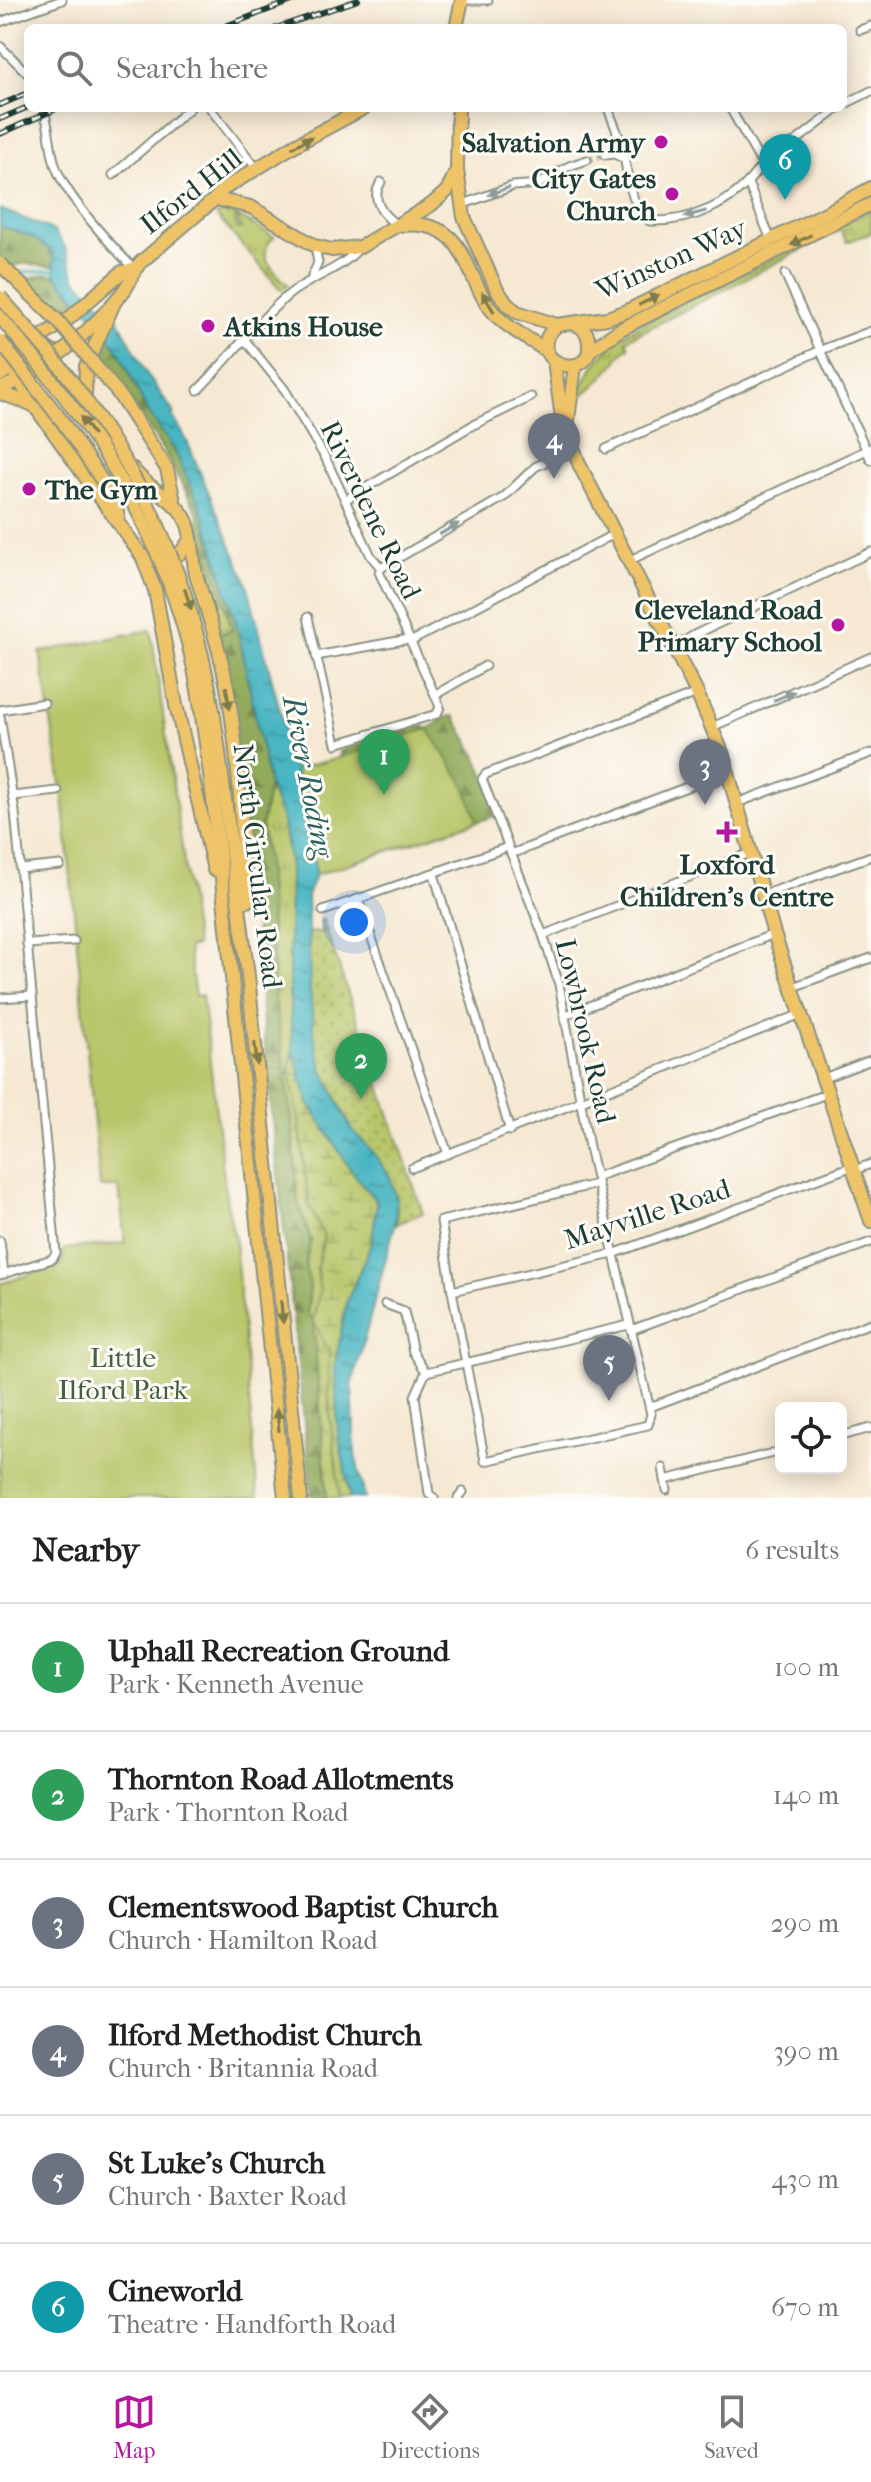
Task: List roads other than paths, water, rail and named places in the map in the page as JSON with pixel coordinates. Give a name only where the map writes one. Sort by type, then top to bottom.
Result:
[{"type":"main road","points":[[457,24],[464,0]]},
{"type":"main road","name":"Ilford Hill","points":[[5,366],[100,294],[122,272],[134,269],[222,190],[357,112]]},
{"type":"main road","points":[[397,225],[415,223],[438,228],[453,239],[498,317],[563,366],[575,365],[586,357],[589,351],[587,336],[581,326],[557,325],[531,318],[508,305],[497,290],[461,205],[457,170],[458,112]]},
{"type":"main road","points":[[215,199],[251,207],[309,243],[332,250],[360,247],[431,205],[447,191],[457,170]]},
{"type":"main road","points":[[251,207],[244,189],[253,171]]},
{"type":"main road","name":"Winston Way","points":[[575,324],[627,311],[871,188]]},
{"type":"main road","name":"Winston Way","points":[[589,351],[621,329],[871,204]]},
{"type":"main road","points":[[0,264],[84,350],[118,393],[160,456],[171,478],[175,506]]},
{"type":"main road","name":"Ilford Hill","points":[[0,391],[56,358],[129,286],[134,269]]},
{"type":"main road","name":"North Circular Road","points":[[0,297],[88,404],[155,515],[199,635],[214,706],[213,756],[227,932],[285,1498]]},
{"type":"main road","points":[[85,395],[84,376],[114,303]]},
{"type":"main road","name":"North Circular Road","points":[[0,317],[84,420],[128,489],[148,530],[185,632],[213,756],[248,976],[301,1498]]},
{"type":"main road","points":[[557,325],[547,339],[562,418],[614,534],[697,693],[729,771],[774,934],[871,1221]]},
{"type":"main road","points":[[0,341],[62,421],[105,485],[114,501],[120,524]]},
{"type":"main road","points":[[227,932],[197,786],[176,705],[155,590],[142,556],[18,379],[5,366],[45,348],[85,395],[135,473],[185,518],[218,646],[234,735],[248,917],[248,976]]},
{"type":"main road","points":[[567,428],[575,365]]},
{"type":"main road","points":[[0,391],[34,405]]},
{"type":"main road","points":[[142,556],[155,562],[176,558],[189,541]]},
{"type":"street","points":[[0,22],[62,0]]},
{"type":"street","points":[[464,0],[488,0]]},
{"type":"street","points":[[860,30],[871,26]]},
{"type":"street","points":[[0,46],[24,70]]},
{"type":"street","points":[[847,104],[871,91]]},
{"type":"street","points":[[44,112],[50,128],[54,162],[60,175],[134,269]]},
{"type":"street","points":[[113,175],[185,112]]},
{"type":"street","points":[[213,112],[253,171]]},
{"type":"street","points":[[610,112],[623,148],[623,158],[639,210],[650,221],[689,217],[711,209],[748,183],[763,166],[834,112]]},
{"type":"street","points":[[732,112],[763,166]]},
{"type":"street","points":[[605,155],[614,154],[623,158]]},
{"type":"street","points":[[461,205],[506,188],[539,184],[569,166],[587,160]]},
{"type":"street","points":[[381,182],[376,194],[378,206],[385,217],[397,225]]},
{"type":"street","points":[[748,183],[755,193],[771,240]]},
{"type":"street","points":[[309,243],[318,263],[311,278]]},
{"type":"street","points":[[198,390],[285,297],[311,278],[353,255],[360,247]]},
{"type":"street","points":[[785,274],[869,448],[871,460]]},
{"type":"street","points":[[606,449],[821,350],[871,331]]},
{"type":"street","name":"Riverdene Road","points":[[245,340],[285,390],[326,459],[371,556],[381,568],[379,572],[440,710],[426,719],[336,744],[316,656]]},
{"type":"street","points":[[345,500],[473,425],[531,397]]},
{"type":"street","points":[[381,568],[504,497],[535,467],[573,448]]},
{"type":"street","points":[[628,561],[869,448]]},
{"type":"street","points":[[308,617],[316,656],[410,641],[614,534]]},
{"type":"street","points":[[674,647],[871,552]]},
{"type":"street","points":[[712,727],[871,657]]},
{"type":"street","points":[[435,695],[485,666]]},
{"type":"street","name":"Lowbrook Road","points":[[466,1362],[485,1461],[650,1423],[650,1407],[596,1181],[566,1015],[543,935],[482,779],[486,774],[697,693]]},
{"type":"street","points":[[0,710],[44,703]]},
{"type":"street","points":[[0,716],[13,796],[55,1256],[2,1274],[0,1241]]},
{"type":"street","points":[[737,803],[871,753]]},
{"type":"street","points":[[323,911],[510,851],[729,771]]},
{"type":"street","points":[[13,796],[58,791]]},
{"type":"street","points":[[543,935],[750,853]]},
{"type":"street","points":[[763,895],[871,856]]},
{"type":"street","points":[[20,869],[60,865]]},
{"type":"street","points":[[434,874],[510,1131]]},
{"type":"street","points":[[358,899],[448,1154]]},
{"type":"street","points":[[566,1015],[774,934]]},
{"type":"street","points":[[27,944],[74,941]]},
{"type":"street","points":[[793,987],[871,958]]},
{"type":"street","points":[[0,998],[32,996]]},
{"type":"street","points":[[412,1168],[801,1014]]},
{"type":"street","points":[[824,1078],[871,1060]]},
{"type":"street","points":[[466,1362],[441,1221],[596,1181],[829,1093]]},
{"type":"street","name":"Mayville Road","points":[[452,1291],[613,1254],[871,1164]]},
{"type":"street","points":[[426,1372],[630,1328],[871,1242]]},
{"type":"street","points":[[385,1304],[404,1311],[413,1352],[426,1372]]},
{"type":"street","points":[[650,1407],[871,1323]]},
{"type":"street","points":[[426,1372],[415,1396],[429,1494],[434,1498]]},
{"type":"street","points":[[847,1434],[871,1428]]},
{"type":"street","points":[[665,1480],[775,1452]]},
{"type":"street","points":[[663,1468],[667,1490]]},
{"type":"water","points":[[0,209],[53,230],[65,247],[75,278],[118,319],[148,376],[174,413],[172,415],[186,439],[247,583],[295,769],[315,867],[307,896],[310,991],[314,1035],[322,1069],[352,1130],[373,1152],[390,1177],[397,1200],[395,1224],[352,1385],[355,1454],[365,1498],[350,1498],[338,1433],[335,1365],[347,1301],[372,1242],[377,1202],[351,1170],[309,1103],[293,1051],[287,845],[282,819],[269,785],[238,630],[200,506],[174,449],[146,409],[120,353],[93,316],[55,275],[53,252],[32,237],[0,226]]},
{"type":"waterway","points":[[18,274],[58,270]]},
{"type":"tunnel","points":[[587,160],[605,155]]},
{"type":"railway","points":[[231,24],[295,0]]},
{"type":"railway","points":[[288,24],[358,0]]},
{"type":"railway","points":[[0,105],[24,95]]},
{"type":"railway","points":[[0,119],[24,109]]},
{"type":"railway","points":[[0,134],[49,112]]},
{"type":"place","name":"Salvation Army","points":[[661,142]]},
{"type":"place","name":"City Gates Church","points":[[672,194]]},
{"type":"place","name":"Cineworld","points":[[785,200]]},
{"type":"place","name":"Atkins House","points":[[208,326]]},
{"type":"place","name":"Ilford Methodist Church","points":[[554,479]]},
{"type":"place","name":"The Gym","points":[[29,489]]},
{"type":"place","name":"Cleveland Road Primary School","points":[[838,625]]},
{"type":"place","name":"Uphall Recreation Ground","points":[[384,795]]},
{"type":"place","name":"Clementswood Baptist Church","points":[[705,805]]},
{"type":"place","name":"Loxford Children's Centre","points":[[727,832]]},
{"type":"place","name":"Thornton Road Allotments","points":[[361,1099]]},
{"type":"place","name":"St Luke's Church","points":[[609,1401]]},
{"type":"water label","name":"River Roding","points":[[308,777]]},
{"type":"park label","name":"Little Ilford Park","points":[[123,1373]]}]
